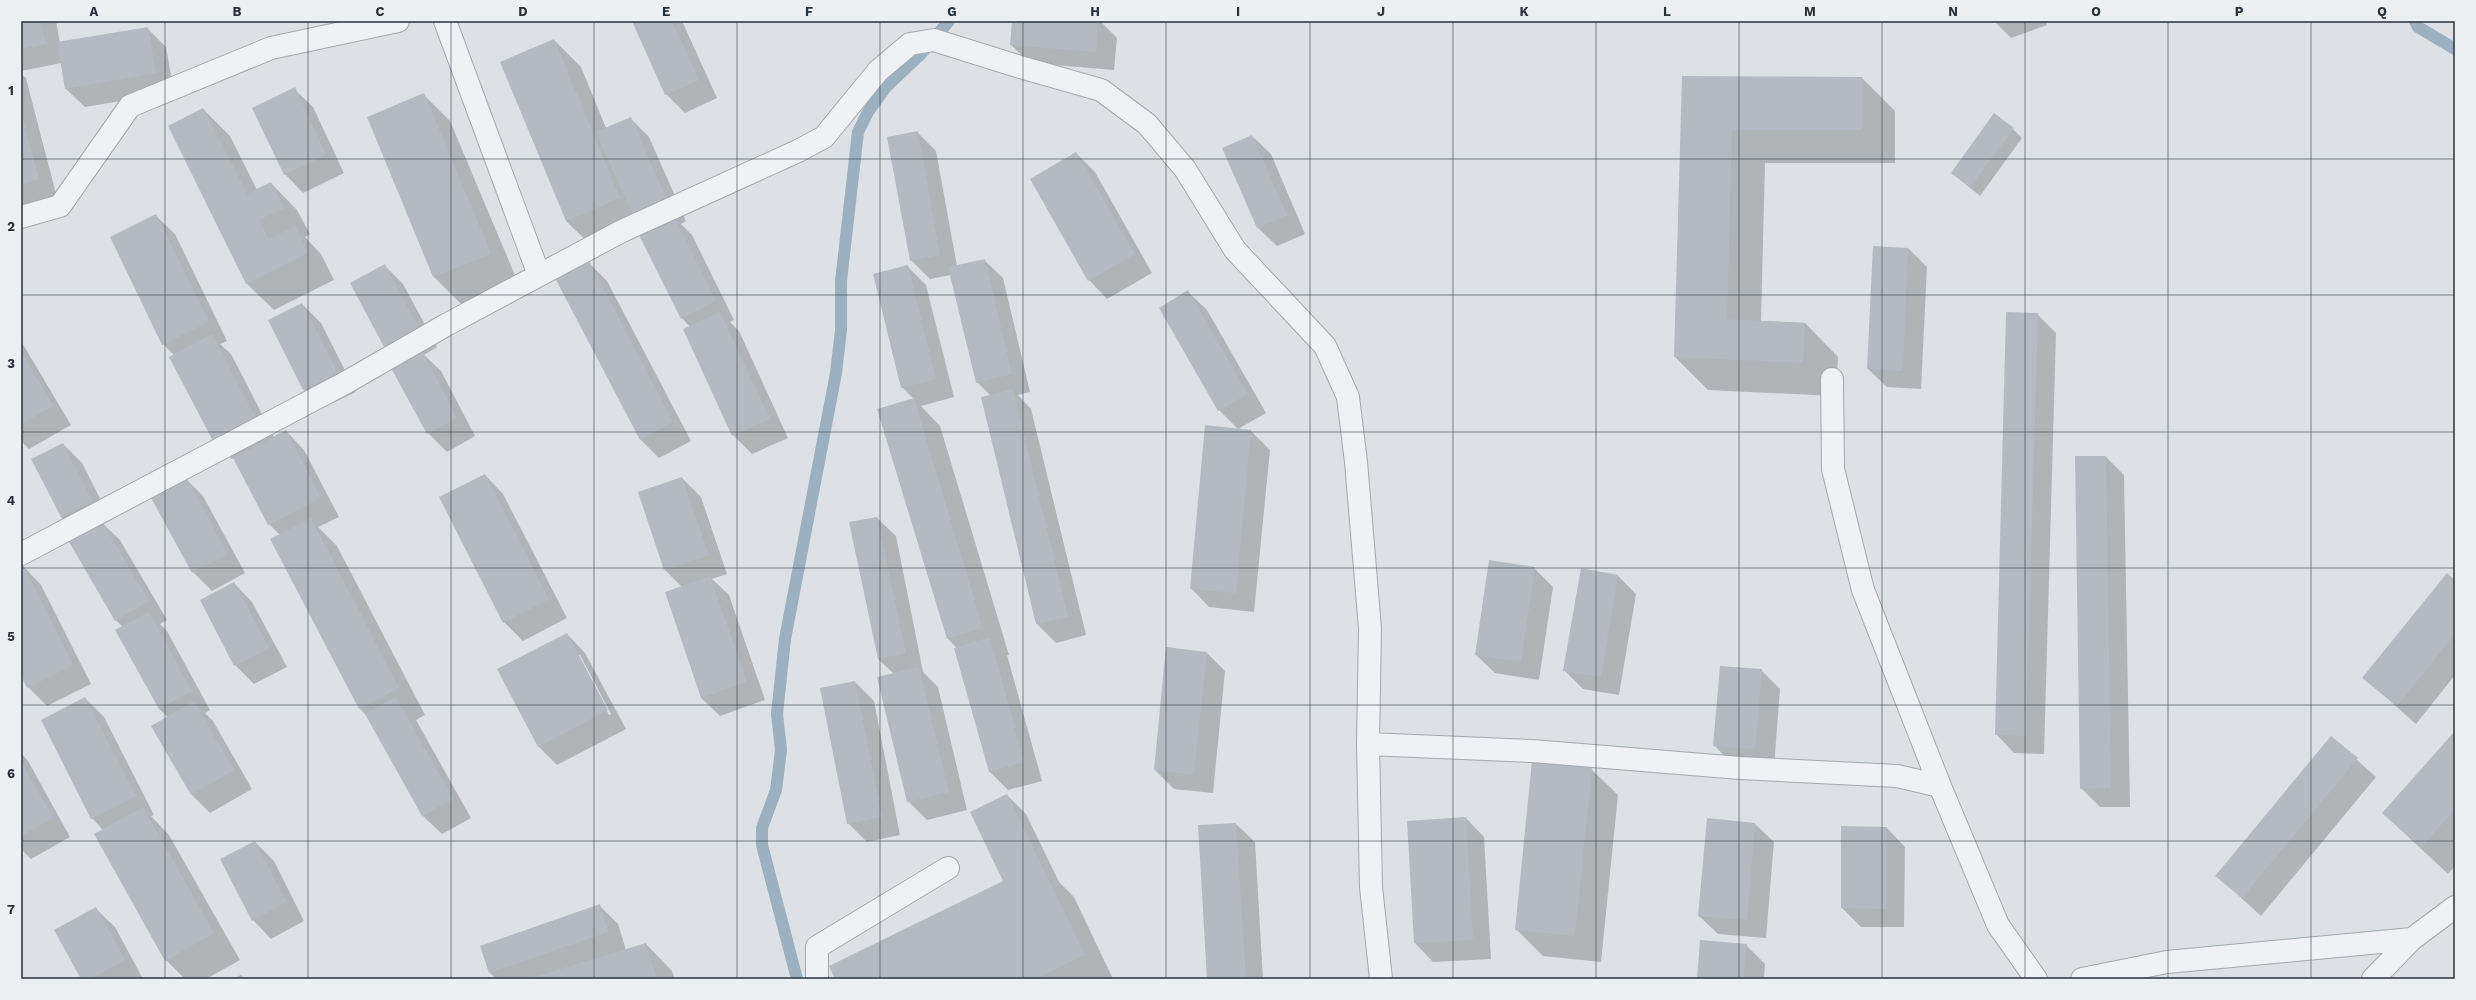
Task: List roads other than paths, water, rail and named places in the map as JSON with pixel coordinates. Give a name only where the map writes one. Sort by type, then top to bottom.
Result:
[{"type":"street","points":[[21,217],[60,206],[130,106],[271,48],[398,21]]},
{"type":"street","points":[[445,21],[539,275]]},
{"type":"street","points":[[21,554],[345,383],[446,325],[622,231],[798,151],[824,137],[878,71],[910,44],[934,40],[1101,90],[1147,124],[1185,170],[1235,250],[1325,346],[1348,396],[1356,462],[1370,628],[1368,744],[1371,887],[1381,979]]},
{"type":"street","points":[[1832,379],[1833,469],[1863,590],[1940,786],[1998,925],[2036,979]]},
{"type":"street","points":[[1368,744],[1532,751],[1740,768],[1897,776],[1940,786]]},
{"type":"street","points":[[817,979],[817,947],[948,868]]},
{"type":"street","points":[[2374,979],[2412,939],[2455,907]]},
{"type":"street","points":[[2082,979],[2167,962],[2412,939]]},
{"type":"waterway","points":[[797,979],[762,845],[762,828],[776,790],[781,750],[777,714],[785,639],[836,373],[841,330],[841,281],[858,132],[868,112],[886,87],[919,56],[949,21]]},
{"type":"waterway","points":[[2415,21],[2418,27],[2455,49]]}]
